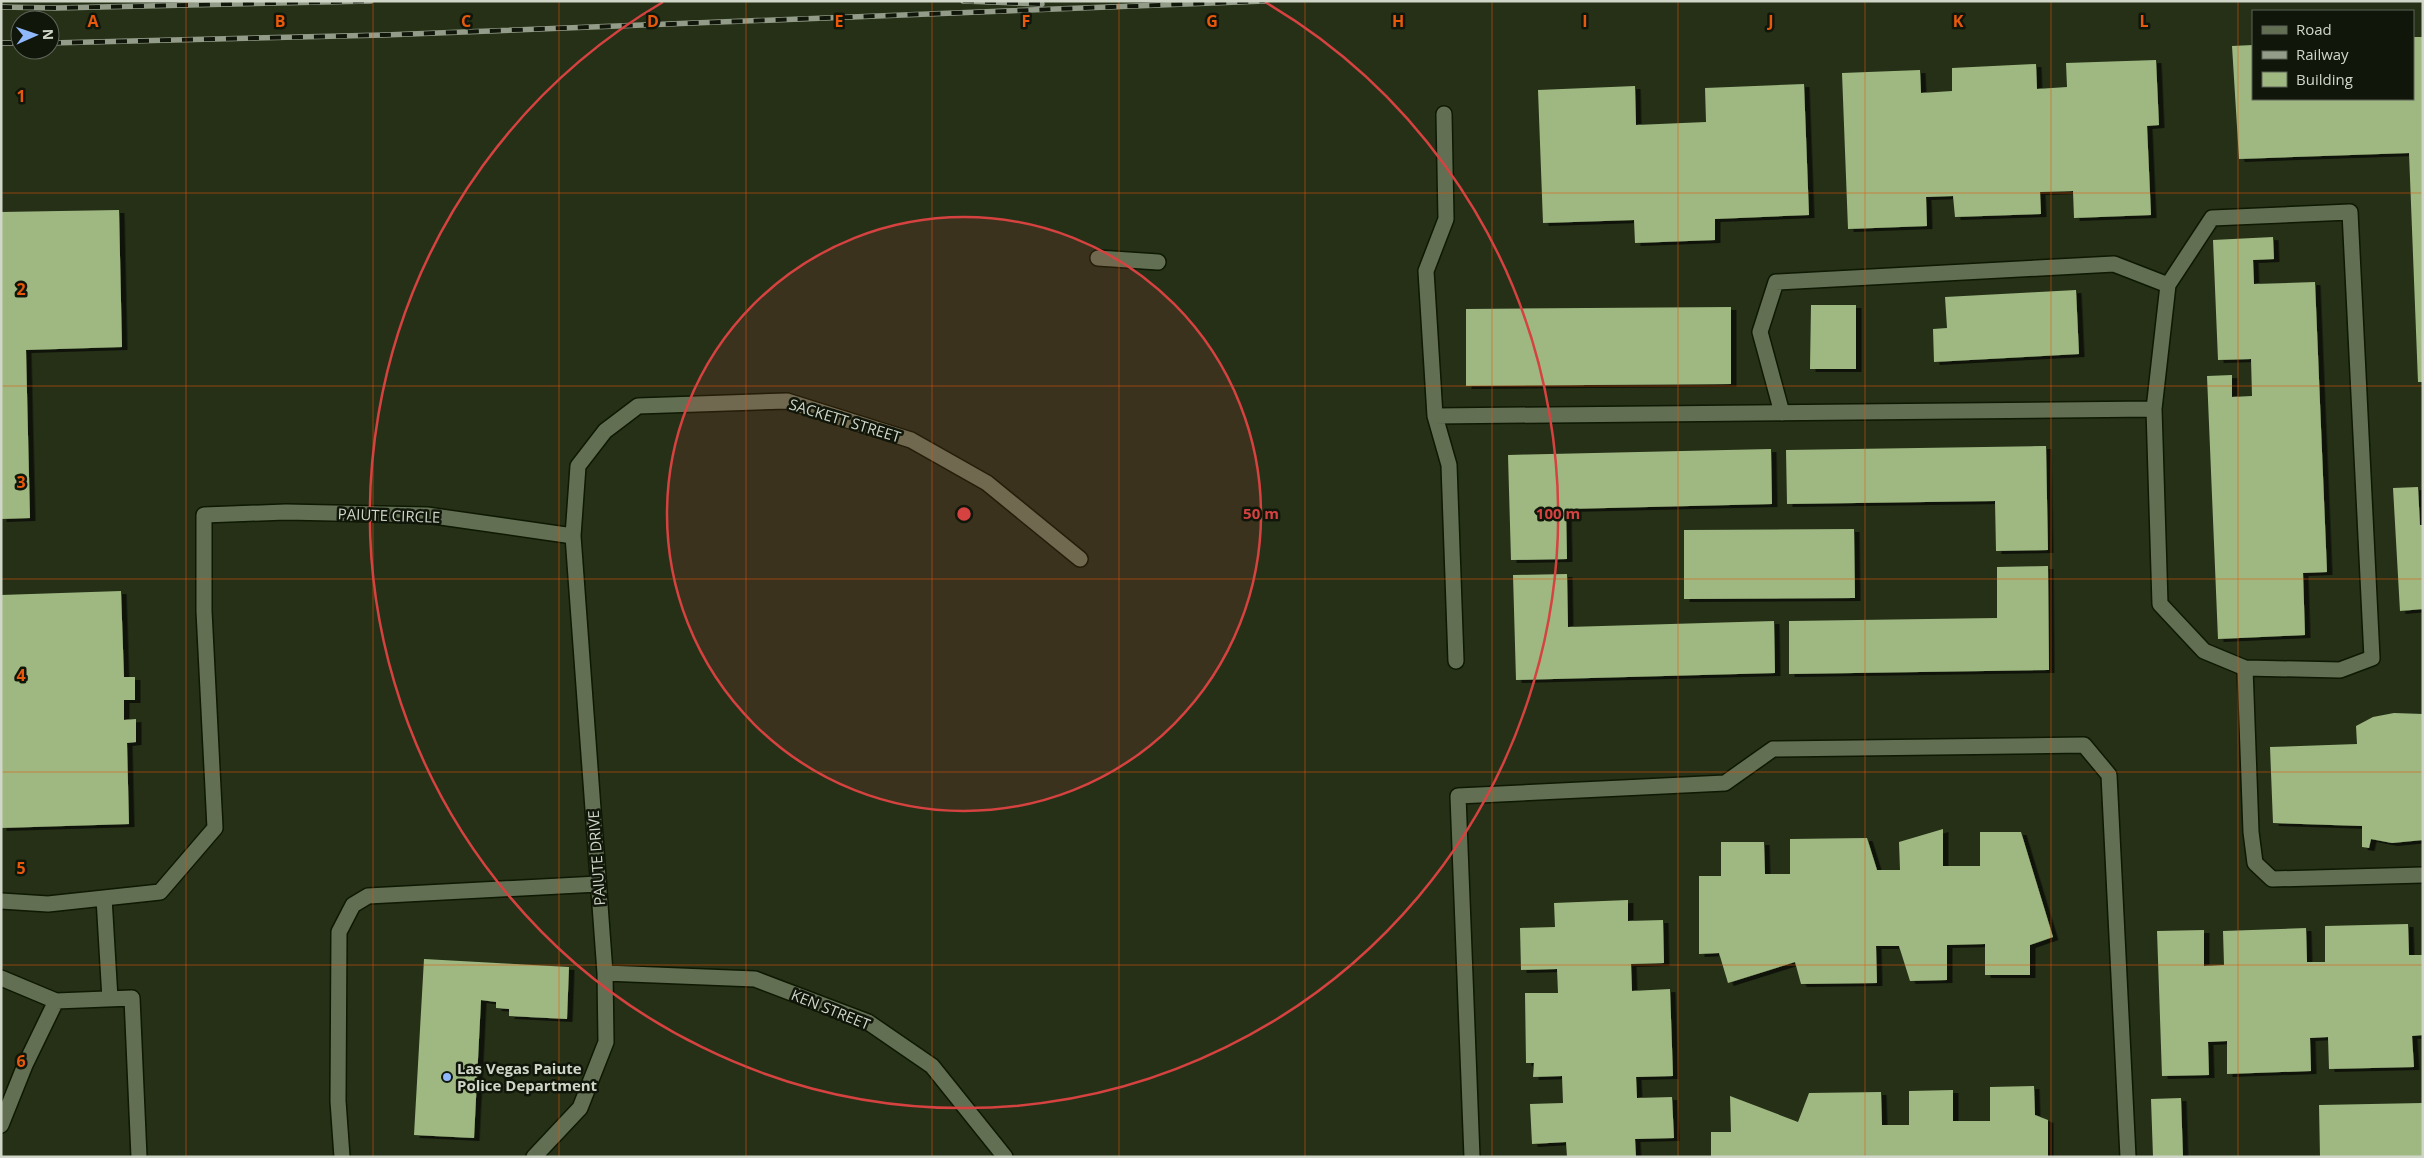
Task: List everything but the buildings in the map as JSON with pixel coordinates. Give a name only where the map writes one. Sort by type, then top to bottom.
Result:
[{"type":"street","points":[[1444,114],[1446,219],[1426,271],[1435,416],[1449,465],[1456,661]]},
{"type":"street","points":[[2350,212],[2372,658],[2340,670],[2245,668],[2204,651],[2160,604],[2154,409],[2168,285],[2212,218],[2350,212]]},
{"type":"street","points":[[1098,258],[1158,262]]},
{"type":"street","points":[[1782,412],[1760,332],[1776,282],[2114,264],[2168,285]]},
{"type":"street","name":"SACKETT STREET","points":[[573,536],[578,466],[605,431],[638,406],[787,401],[911,440],[987,483],[1080,558]]},
{"type":"street","points":[[1435,416],[2154,409]]},
{"type":"street","name":"PAIUTE CIRCLE","points":[[104,898],[160,892],[215,828],[204,610],[204,515],[286,512],[427,515],[573,536]]},
{"type":"street","name":"PAIUTE DRIVE","points":[[534,1157],[580,1108],[606,1042],[604,973],[573,536]]},
{"type":"street","points":[[2245,668],[2251,832],[2255,863],[2272,879],[2423,875]]},
{"type":"street","points":[[1472,1157],[1458,796],[1725,783],[1773,749],[2084,746],[2109,775],[2128,1157]]},
{"type":"street","points":[[342,1157],[338,1101],[339,932],[353,906],[368,896],[598,884]]},
{"type":"street","points":[[1,901],[48,904],[104,898],[110,999]]},
{"type":"street","name":"KEN STREET","points":[[604,973],[754,979],[868,1022],[932,1066],[1005,1157]]},
{"type":"street","points":[[1,978],[56,1001],[132,998],[139,1157]]},
{"type":"street","points":[[1,1125],[25,1065],[56,1001]]},
{"type":"railway","points":[[1,7],[56,8],[371,1]]},
{"type":"railway","points":[[963,1],[1042,4]]},
{"type":"railway","points":[[60,43],[384,35],[1265,1]]},
{"type":"railway","points":[[1,43],[10,43]]},
{"type":"place","name":"Las Vegas Paiute Police Department","points":[[447,1077]]}]
